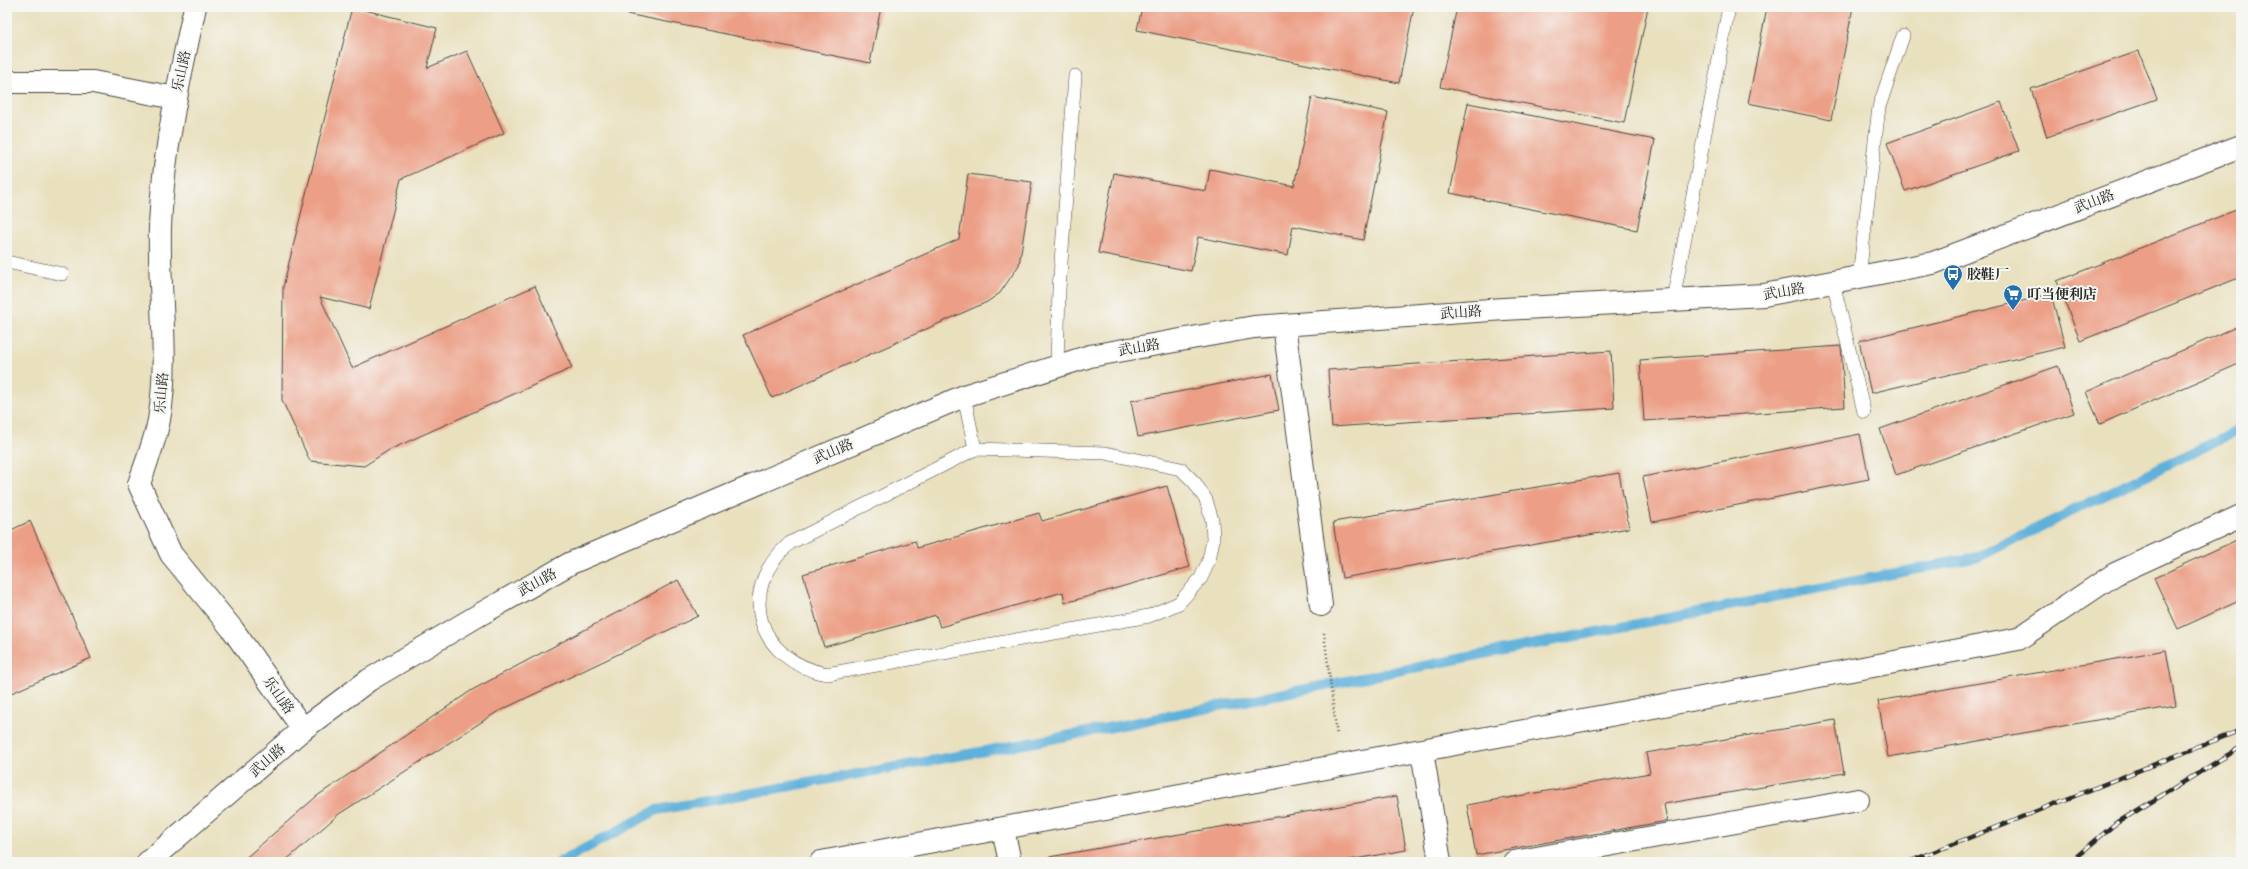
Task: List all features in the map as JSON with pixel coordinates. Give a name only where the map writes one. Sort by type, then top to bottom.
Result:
[{"type":"street","name":"乐山路","points":[[195,7],[175,98],[165,162],[160,227],[160,291],[165,353],[160,413],[139,484],[171,554],[233,630],[303,729]]},
{"type":"street","points":[[7,82],[93,82],[175,98]]},
{"type":"street","name":"武山路","points":[[148,862],[303,729],[369,680],[571,563],[964,396],[1090,356],[1254,327],[1764,295],[1932,263],[2241,146]]},
{"type":"street","points":[[1284,325],[1321,605]]},
{"type":"street","points":[[821,862],[2018,639],[2115,574],[2241,516]]},
{"type":"street","points":[[1422,751],[1440,862]]},
{"type":"street","points":[[1514,862],[1858,800]]},
{"type":"street","points":[[1003,829],[1010,862]]},
{"type":"lane","points":[[1673,300],[1729,7]]},
{"type":"lane","points":[[1859,276],[1879,107],[1903,36]]},
{"type":"lane","points":[[1057,366],[1059,289],[1075,76]]},
{"type":"lane","points":[[7,262],[62,274]]},
{"type":"lane","points":[[1833,282],[1864,412]]},
{"type":"lane","points":[[964,396],[975,449]]},
{"type":"lane","points":[[975,449],[1105,453],[1181,469],[1195,483],[1206,500],[1212,520],[1213,540],[1209,560],[1201,578],[1179,603],[1149,616],[827,674],[811,671],[782,655],[771,642],[763,628],[759,596],[762,581],[778,554],[790,543],[975,449]]},
{"type":"path","points":[[1321,605],[1334,708]]},
{"type":"building","points":[[352,7],[437,28],[427,68],[467,51],[504,133],[401,179],[369,309],[320,297],[352,368],[535,286],[572,368],[389,450],[364,466],[310,461],[282,400],[283,287]]},
{"type":"building","points":[[592,7],[881,7],[870,63]]},
{"type":"building","points":[[1142,7],[1414,7],[1399,83],[1137,30]]},
{"type":"building","points":[[1457,7],[1648,7],[1624,123],[1440,87]]},
{"type":"building","points":[[1767,7],[1853,7],[1831,120],[1748,103]]},
{"type":"building","points":[[2139,51],[2157,99],[2047,137],[2031,89]]},
{"type":"building","points":[[1312,97],[1388,112],[1363,240],[1293,226],[1288,255],[1198,237],[1191,271],[1098,253],[1114,173],[1206,191],[1210,169],[1294,186]]},
{"type":"building","points":[[2001,102],[2019,151],[1905,191],[1887,143]]},
{"type":"building","points":[[1468,103],[1655,140],[1637,230],[1450,193]]},
{"type":"building","points":[[968,174],[1032,182],[1019,265],[1000,293],[987,302],[772,398],[743,335],[959,239]]},
{"type":"building","points":[[2241,208],[2241,277],[2080,341],[2057,281]]},
{"type":"building","points":[[2051,294],[2065,347],[1871,393],[1859,341]]},
{"type":"building","points":[[2241,325],[2241,363],[2100,424],[2086,392]]},
{"type":"building","points":[[1841,346],[1845,407],[1644,421],[1640,360]]},
{"type":"building","points":[[1611,351],[1614,408],[1332,427],[1328,370]]},
{"type":"building","points":[[2058,366],[2074,413],[1896,475],[1880,429]]},
{"type":"building","points":[[1272,374],[1279,410],[1138,437],[1131,401]]},
{"type":"building","points":[[1860,434],[1869,479],[1652,522],[1643,477]]},
{"type":"building","points":[[1619,473],[1629,528],[1342,578],[1333,522]]},
{"type":"building","points":[[1167,486],[1190,567],[1065,603],[1063,592],[940,627],[936,615],[824,647],[803,574],[915,541],[917,548],[1039,513],[1042,521]]},
{"type":"building","points":[[30,521],[91,658],[7,695],[7,532]]},
{"type":"building","points":[[2241,538],[2241,600],[2178,629],[2154,578]]},
{"type":"building","points":[[678,580],[698,616],[497,712],[339,814],[284,862],[241,862],[317,796],[472,690]]},
{"type":"building","points":[[2166,650],[2176,706],[1888,757],[1878,701]]},
{"type":"building","points":[[1835,720],[1844,773],[1664,804],[1667,821],[1476,855],[1467,805],[1650,773],[1646,753]]},
{"type":"building","points":[[1397,796],[1406,850],[1338,862],[1050,862],[1049,857]]},
{"type":"waterway","points":[[560,862],[657,810],[1041,741],[1978,557],[2241,429]]},
{"type":"railway","points":[[1908,862],[2241,730]]},
{"type":"railway","points":[[2070,862],[2115,824],[2241,747]]},
{"type":"place","name":"胶鞋厂","points":[[1953,291]]},
{"type":"place","name":"叮当便利店","points":[[2013,311]]}]
